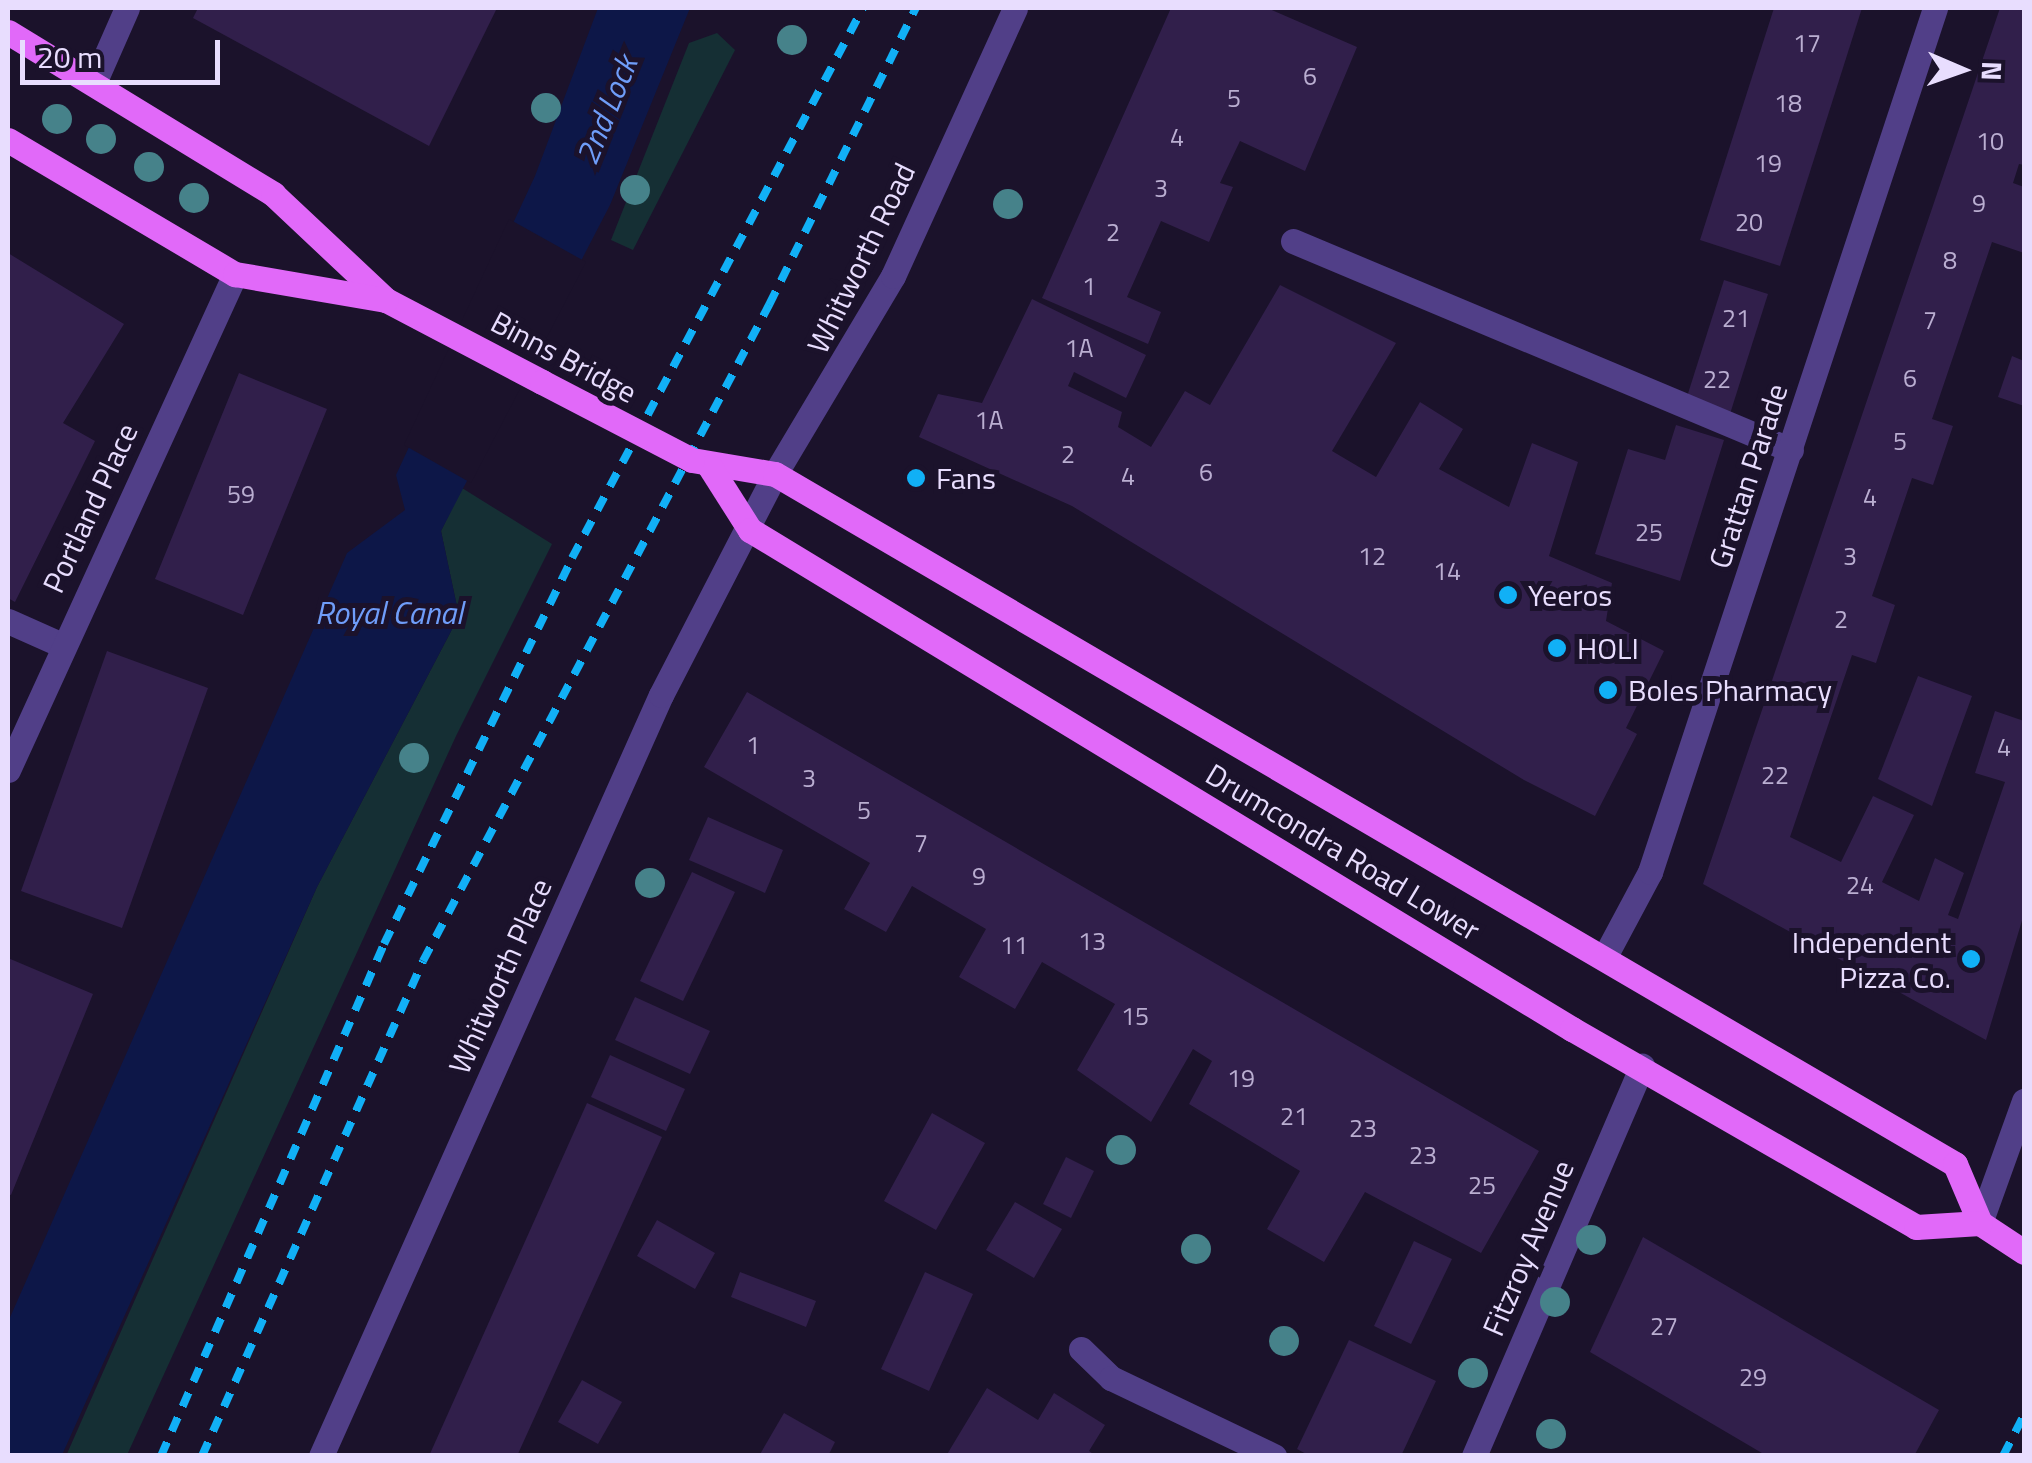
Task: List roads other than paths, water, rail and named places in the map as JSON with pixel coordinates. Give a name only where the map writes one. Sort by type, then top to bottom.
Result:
[{"type":"main road","points":[[8,32],[273,194],[397,305]]},
{"type":"main road","points":[[8,140],[235,274],[397,305]]},
{"type":"main road","name":"Binns Bridge","points":[[397,305],[701,463]]},
{"type":"main road","name":"Drumcondra Road Lower","points":[[701,463],[775,474],[1956,1164],[1980,1223],[1916,1227],[1642,1066],[750,530],[701,463]]},
{"type":"main road","points":[[1980,1223],[2024,1252]]},
{"type":"street","points":[[94,83],[127,8]]},
{"type":"street","name":"Whitworth Road","points":[[750,530],[775,474],[893,276],[1015,8]]},
{"type":"street","name":"Grattan Parade","points":[[1604,958],[1650,872],[1935,8]]},
{"type":"street","points":[[1292,241],[1791,450]]},
{"type":"street","name":"Portland Place","points":[[8,770],[235,274]]},
{"type":"street","name":"Whitworth Place","points":[[321,1456],[661,696],[750,530]]},
{"type":"street","points":[[8,621],[62,645]]},
{"type":"street","name":"Fitzroy Avenue","points":[[1474,1456],[1642,1066]]},
{"type":"street","points":[[1980,1223],[2024,1101]]},
{"type":"street","points":[[1082,1349],[1111,1378],[1274,1456]]},
{"type":"water","name":"Royal Canal","points":[[598,8],[690,8],[610,205],[441,531],[459,616],[317,887],[62,1455],[8,1456],[8,1322],[347,553],[405,510],[396,475],[535,176]]},
{"type":"railway","points":[[161,1456],[384,944],[572,558],[863,8]]},
{"type":"railway","points":[[202,1456],[423,961],[769,305],[916,8]]},
{"type":"railway","points":[[2003,1456],[2024,1415]]},
{"type":"place","name":"Fans","points":[[916,478]]},
{"type":"place","name":"Yeeros","points":[[1508,595]]},
{"type":"place","name":"HOLI","points":[[1557,648]]},
{"type":"place","name":"Boles Pharmacy","points":[[1608,690]]},
{"type":"place","name":"Independent Pizza Co.","points":[[1971,959]]},
{"type":"water label","name":"2nd Lock","points":[[606,110]]}]
